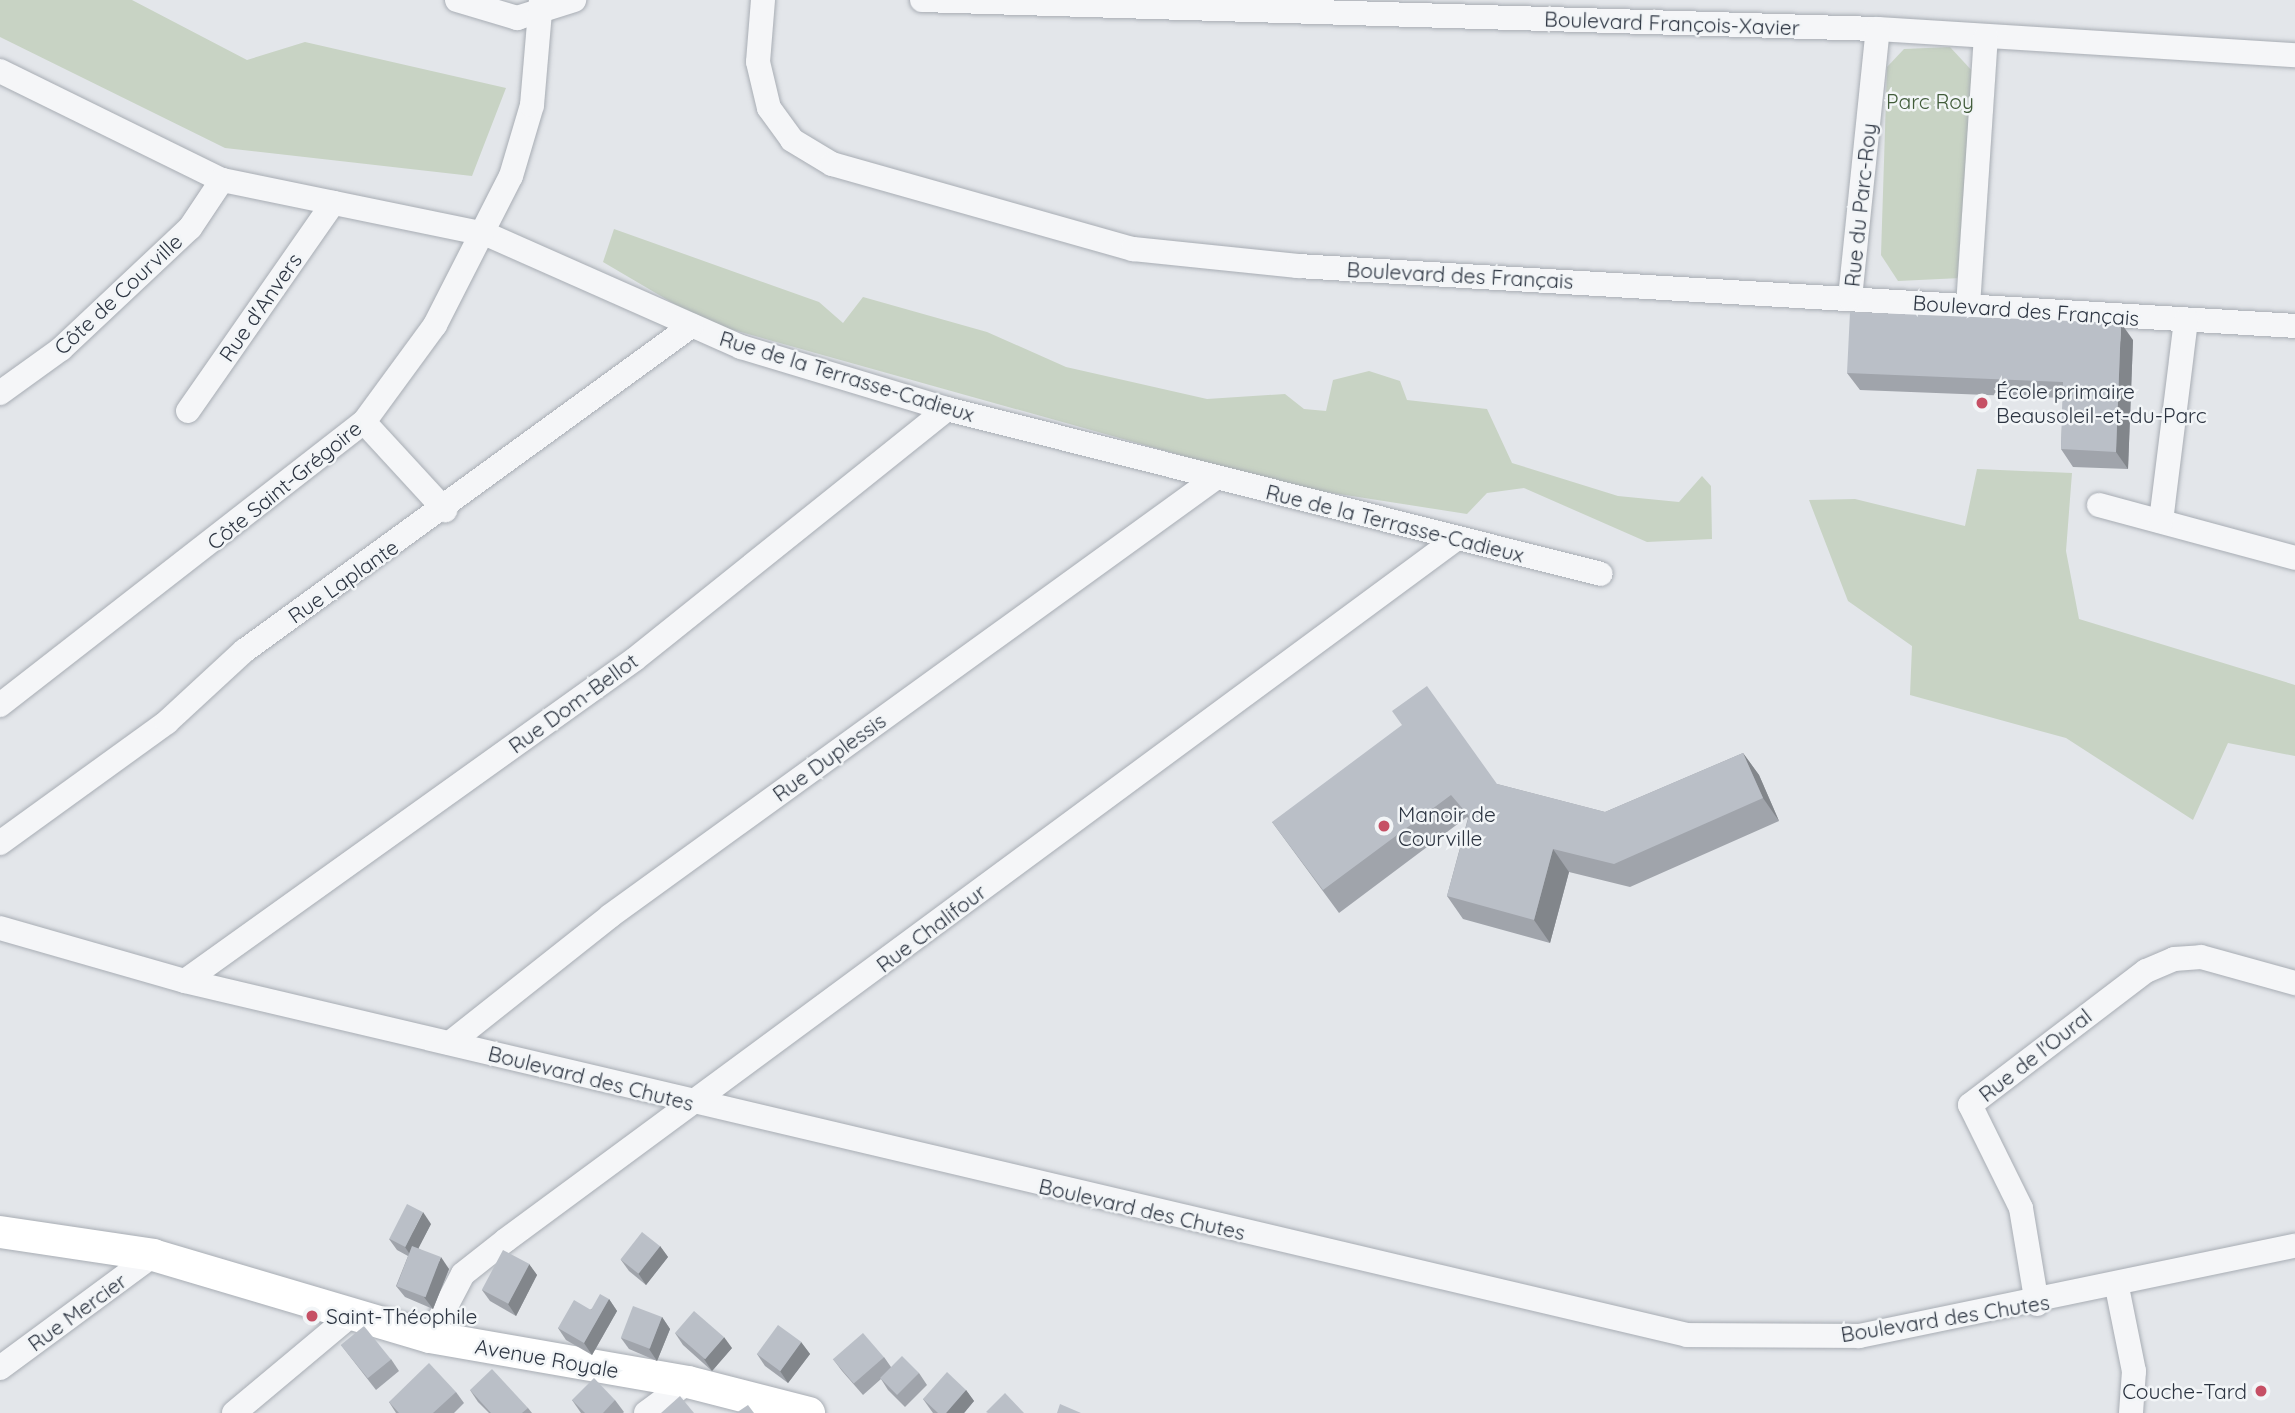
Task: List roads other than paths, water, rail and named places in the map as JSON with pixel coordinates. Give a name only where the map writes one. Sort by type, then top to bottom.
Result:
[{"type":"main road","name":"Avenue Royale","points":[[0,1232],[153,1255],[350,1316],[430,1337],[688,1382],[809,1413]]},
{"type":"street","points":[[457,0],[517,19],[541,6],[574,0]]},
{"type":"street","name":"Boulevard des Français","points":[[763,0],[758,62],[769,108],[792,140],[832,164],[1133,249],[1298,266],[2295,326]]},
{"type":"street","name":"Boulevard François-Xavier","points":[[922,0],[1878,29],[2295,55]]},
{"type":"street","name":"Côte Saint-Grégoire","points":[[0,705],[364,422],[435,325],[486,234],[533,105],[541,6]]},
{"type":"street","name":"Rue du Parc-Roy","points":[[1850,298],[1878,29]]},
{"type":"street","points":[[1968,306],[1986,37]]},
{"type":"street","name":"Rue de la Terrasse-Cadieux","points":[[0,71],[222,180],[486,234],[691,326],[947,409],[1214,479],[1601,574]]},
{"type":"street","name":"Côte de Courville","points":[[0,393],[61,349],[190,228],[222,180]]},
{"type":"street","name":"Rue d'Anvers","points":[[188,411],[333,204]]},
{"type":"street","points":[[2161,521],[2186,320]]},
{"type":"street","name":"Rue Laplante","points":[[0,844],[167,722],[244,651],[445,509],[691,326]]},
{"type":"street","name":"Rue Dom-Bellot","points":[[185,981],[635,659],[947,409]]},
{"type":"street","points":[[364,422],[445,509]]},
{"type":"street","name":"Rue Duplessis","points":[[450,1043],[610,916],[1214,479]]},
{"type":"street","points":[[2099,505],[2295,558]]},
{"type":"street","name":"Rue Chalifour","points":[[430,1337],[463,1274],[686,1101],[730,1078],[1457,538]]},
{"type":"street","name":"Boulevard des Chutes","points":[[0,928],[185,981],[1686,1335],[1859,1336],[2037,1304],[2295,1246]]},
{"type":"street","name":"Rue de l'Oural","points":[[2037,1304],[2021,1208],[1970,1105],[2146,971],[2174,959],[2201,957],[2295,983]]},
{"type":"street","name":"Rue Mercier","points":[[0,1368],[153,1255]]},
{"type":"street","points":[[2117,1287],[2134,1371],[2131,1413]]},
{"type":"street","points":[[234,1413],[350,1316]]},
{"type":"street","points":[[646,1413],[688,1382]]},
{"type":"place","name":"École primaire Beausoleil-et-du-Parc","points":[[1982,403]]},
{"type":"place","name":"Manoir de Courville","points":[[1384,826]]},
{"type":"place","name":"Saint-Théophile","points":[[312,1316]]},
{"type":"place","name":"Couche-Tard","points":[[2261,1391]]},
{"type":"park label","name":"Parc Roy","points":[[1930,101]]}]
